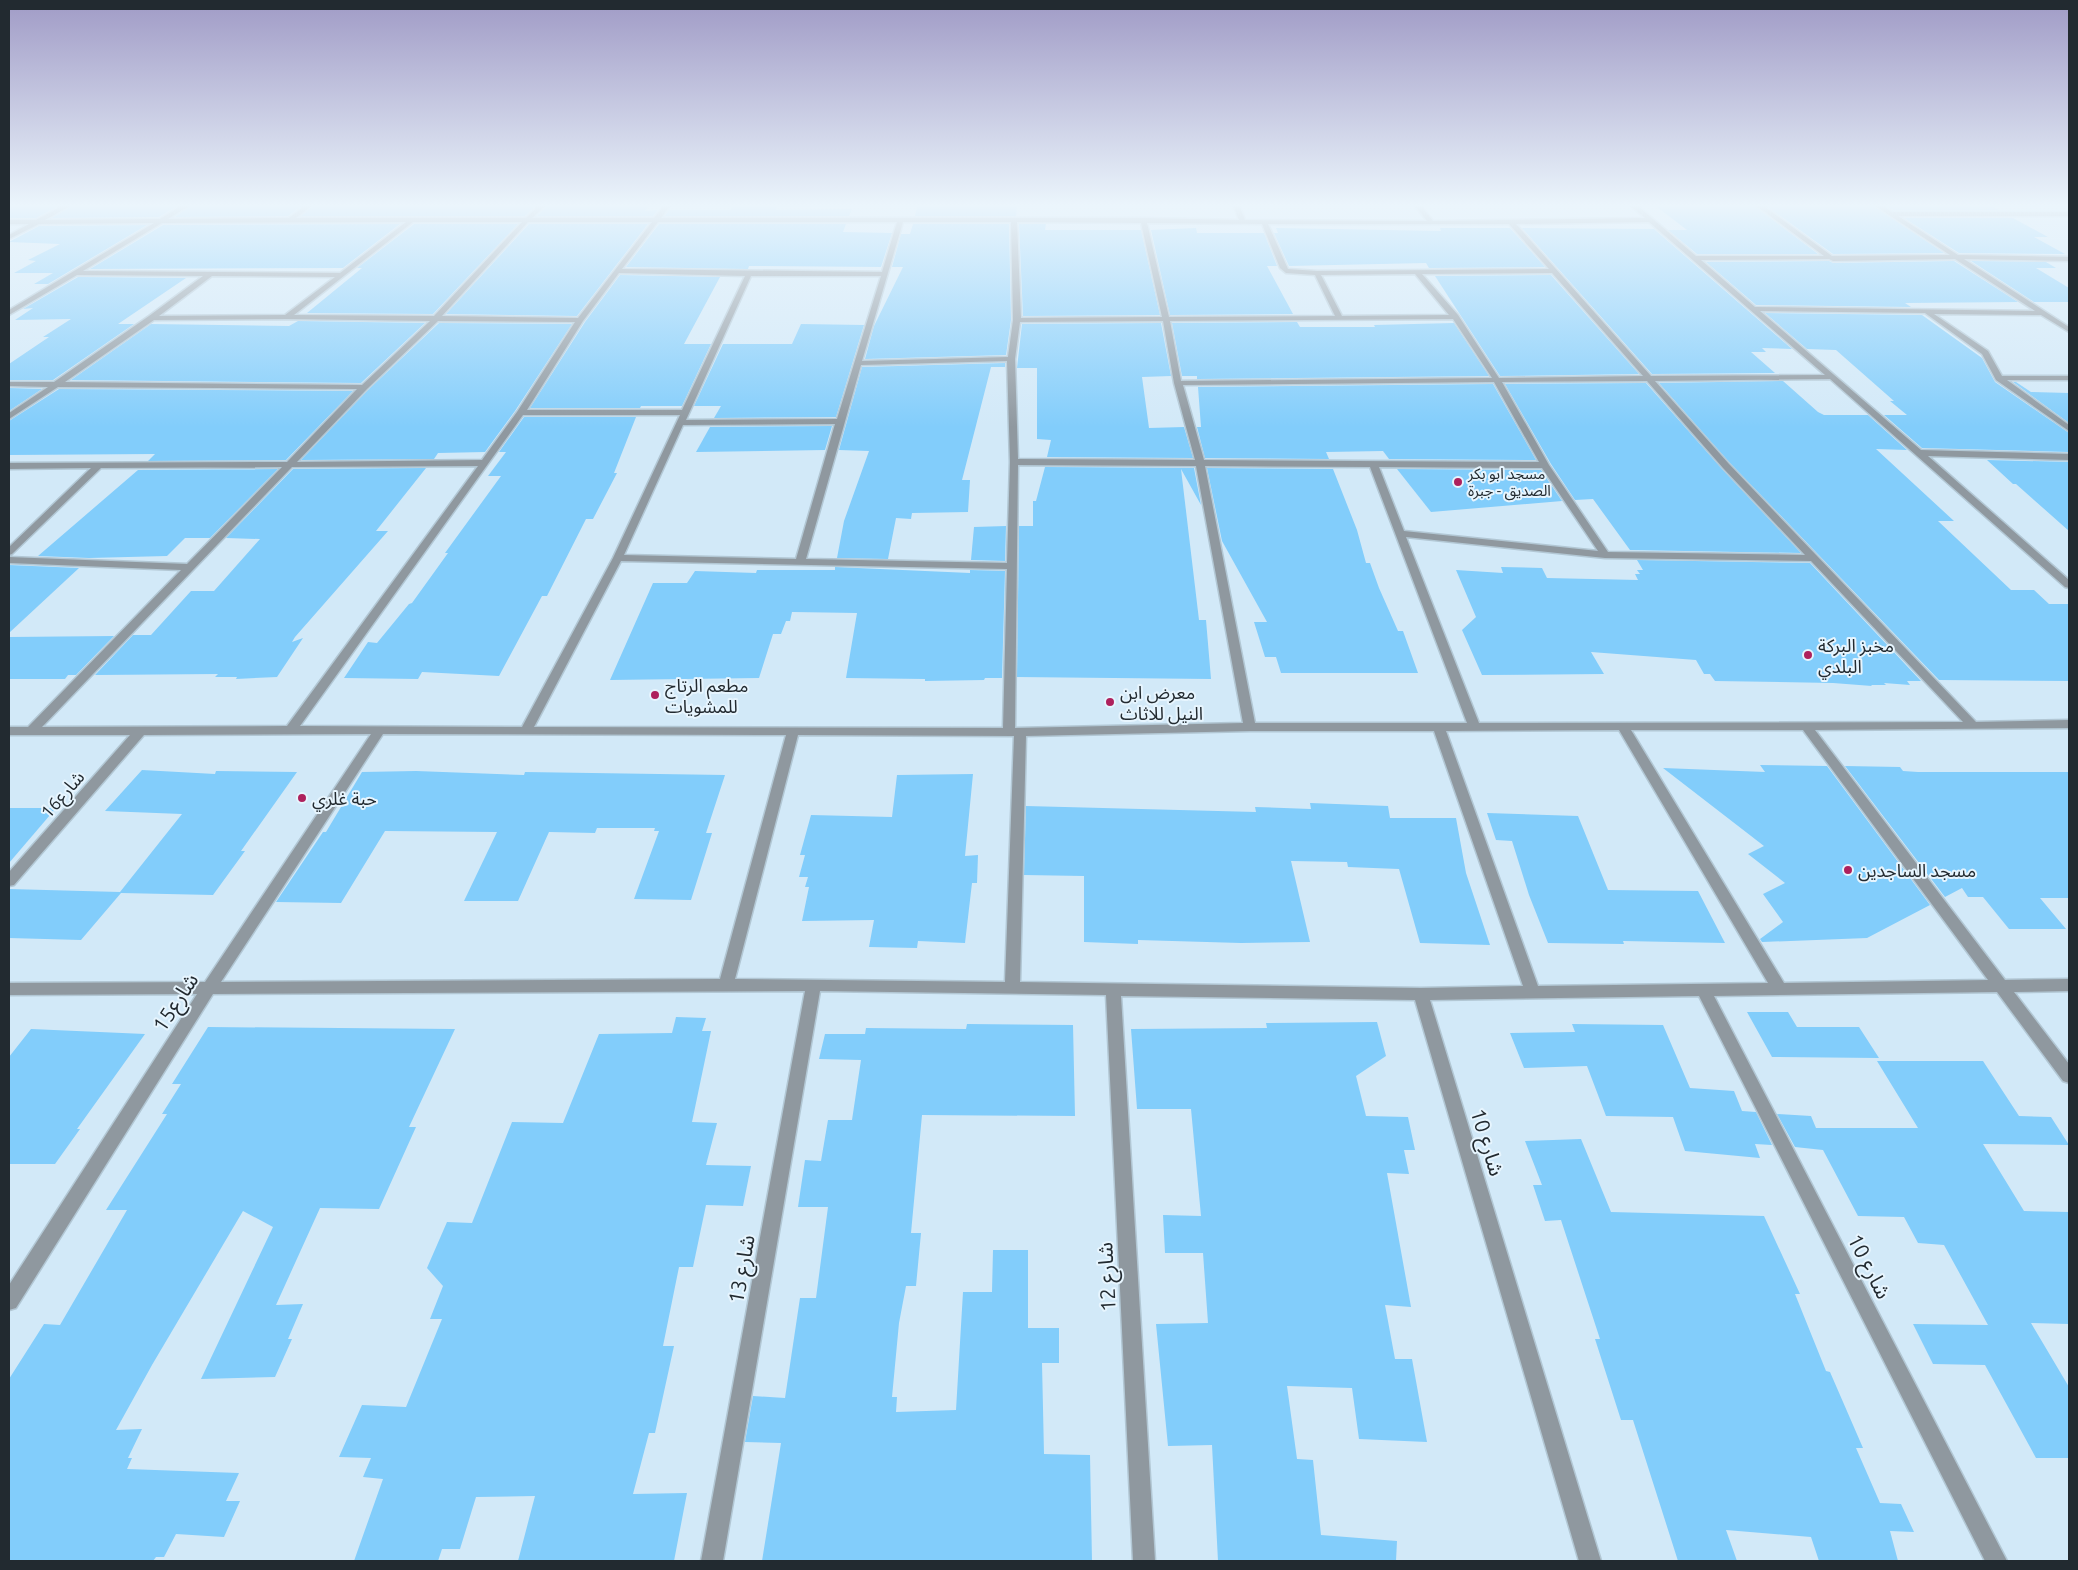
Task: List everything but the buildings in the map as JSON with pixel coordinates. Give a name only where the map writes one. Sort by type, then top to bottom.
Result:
[{"type":"street","points":[[9,313],[65,280]]},
{"type":"street","points":[[9,417],[152,318],[202,280]]},
{"type":"street","points":[[287,317],[334,280]]},
{"type":"street","points":[[31,731],[188,567],[291,464],[364,387],[434,320],[471,280]]},
{"type":"street","points":[[291,730],[521,413],[580,320],[612,280]]},
{"type":"street","points":[[526,730],[618,558],[746,280]]},
{"type":"street","points":[[800,561],[883,280]]},
{"type":"street","points":[[1012,989],[1015,732],[1014,462],[1011,359],[1017,320],[1016,280]]},
{"type":"street","points":[[1157,280],[1178,383],[1200,462],[1250,727]]},
{"type":"street","points":[[1321,280],[1339,316]]},
{"type":"street","points":[[1424,280],[1455,317],[1497,380],[1545,465],[1605,555]]},
{"type":"street","points":[[1562,280],[1726,466],[1974,726]]},
{"type":"street","points":[[1721,280],[1830,377],[1921,453],[2069,585]]},
{"type":"street","points":[[1992,280],[2069,330]]},
{"type":"street","points":[[1752,308],[2043,313]]},
{"type":"street","points":[[1926,310],[1985,353],[1999,378],[2069,428]]},
{"type":"street","points":[[1017,320],[1339,316],[1455,317]]},
{"type":"street","points":[[152,318],[287,317],[580,320]]},
{"type":"street","points":[[857,363],[1011,359]]},
{"type":"street","points":[[1178,383],[1830,377]]},
{"type":"street","points":[[1999,378],[2069,378]]},
{"type":"street","points":[[9,384],[364,387]]},
{"type":"street","points":[[521,413],[686,412]]},
{"type":"street","points":[[681,423],[840,421]]},
{"type":"street","points":[[1921,453],[2069,457]]},
{"type":"street","points":[[1014,462],[1545,465]]},
{"type":"street","points":[[9,466],[483,463]]},
{"type":"street","points":[[1373,463],[1402,534],[1474,726]]},
{"type":"street","points":[[9,552],[100,464]]},
{"type":"street","points":[[1402,534],[1605,555],[1812,558]]},
{"type":"street","points":[[618,558],[1013,566]]},
{"type":"street","points":[[9,560],[188,567]]},
{"type":"street","points":[[9,731],[526,730],[1015,732],[1250,727],[1974,726],[2069,724]]},
{"type":"street","points":[[1622,726],[1780,990]]},
{"type":"street","points":[[1806,726],[2069,1076]]},
{"type":"street","points":[[1439,727],[1534,993]]},
{"type":"street","name":"شارع16","points":[[9,881],[141,730]]},
{"type":"street","name":"شارع15","points":[[9,1301],[208,989],[380,730]]},
{"type":"street","points":[[726,986],[793,731]]},
{"type":"street","points":[[9,989],[814,985],[1113,991],[1421,994],[2069,985]]},
{"type":"street","name":"شارع 13","points":[[712,1561],[814,985]]},
{"type":"street","name":"شارع 12","points":[[1113,991],[1144,1561]]},
{"type":"street","name":"شارع 10","points":[[1704,991],[1996,1561]]},
{"type":"street","name":"شارع 10","points":[[1421,994],[1590,1561]]},
{"type":"place","name":"مسجد ابو بكر الصديق - جبرة","points":[[1458,482]]},
{"type":"place","name":"مخبز البركة البلدي","points":[[1808,655]]},
{"type":"place","name":"مطعم الرتاج للمشويات","points":[[655,695]]},
{"type":"place","name":"معرض ابن النيل للاثاث","points":[[1110,702]]},
{"type":"place","name":"حبة غلري","points":[[302,798]]},
{"type":"place","name":"مسجد الساجدين","points":[[1848,870]]}]
